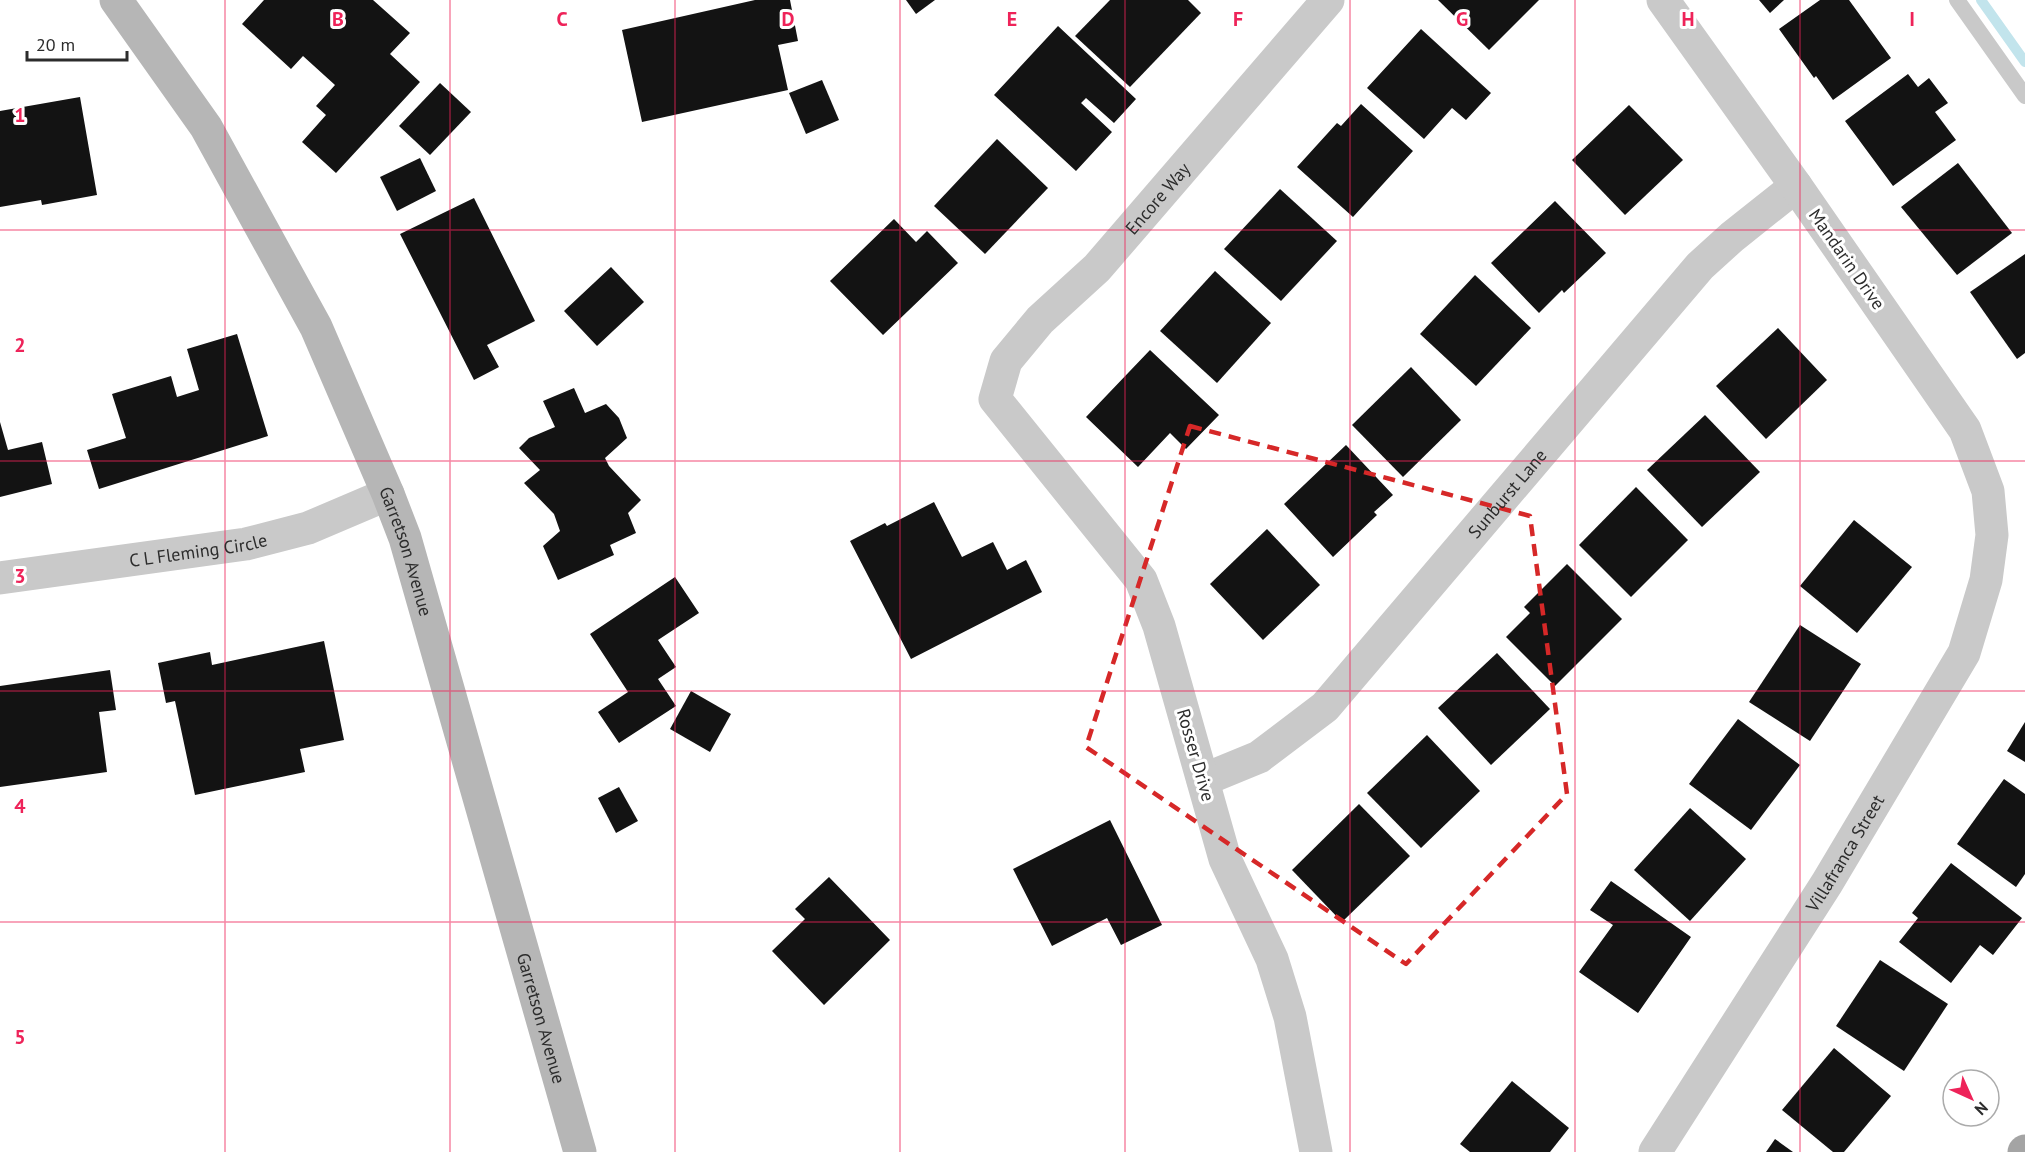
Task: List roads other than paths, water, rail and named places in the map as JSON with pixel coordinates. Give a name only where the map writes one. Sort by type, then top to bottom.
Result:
[{"type":"street","name":"Garretson Avenue","points":[[116,0],[212,136],[316,327],[388,494],[405,538],[580,1152]]},
{"type":"street","name":"Encore Way","points":[[995,399],[1006,361],[1040,320],[1097,268],[1328,0]]},
{"type":"street","name":"Mandarin Drive","points":[[1663,0],[1796,186],[1965,430],[1988,491],[1992,535]]},
{"type":"street","name":"Sunburst Lane","points":[[1203,780],[1259,757],[1325,708],[1700,266],[1796,186]]},
{"type":"street","name":"Rosser Drive","points":[[995,399],[1141,580],[1159,626],[1225,859],[1272,959],[1290,1017],[1316,1152]]},
{"type":"street","name":"C L Fleming Circle","points":[[0,578],[246,544],[308,528],[388,494]]},
{"type":"street","name":"Villafranca Street","points":[[1655,1152],[1827,883],[1964,653],[1986,580],[1992,535]]},
{"type":"lane","points":[[1957,0],[2025,96]]},
{"type":"waterway","points":[[1981,0],[2025,62]]}]
